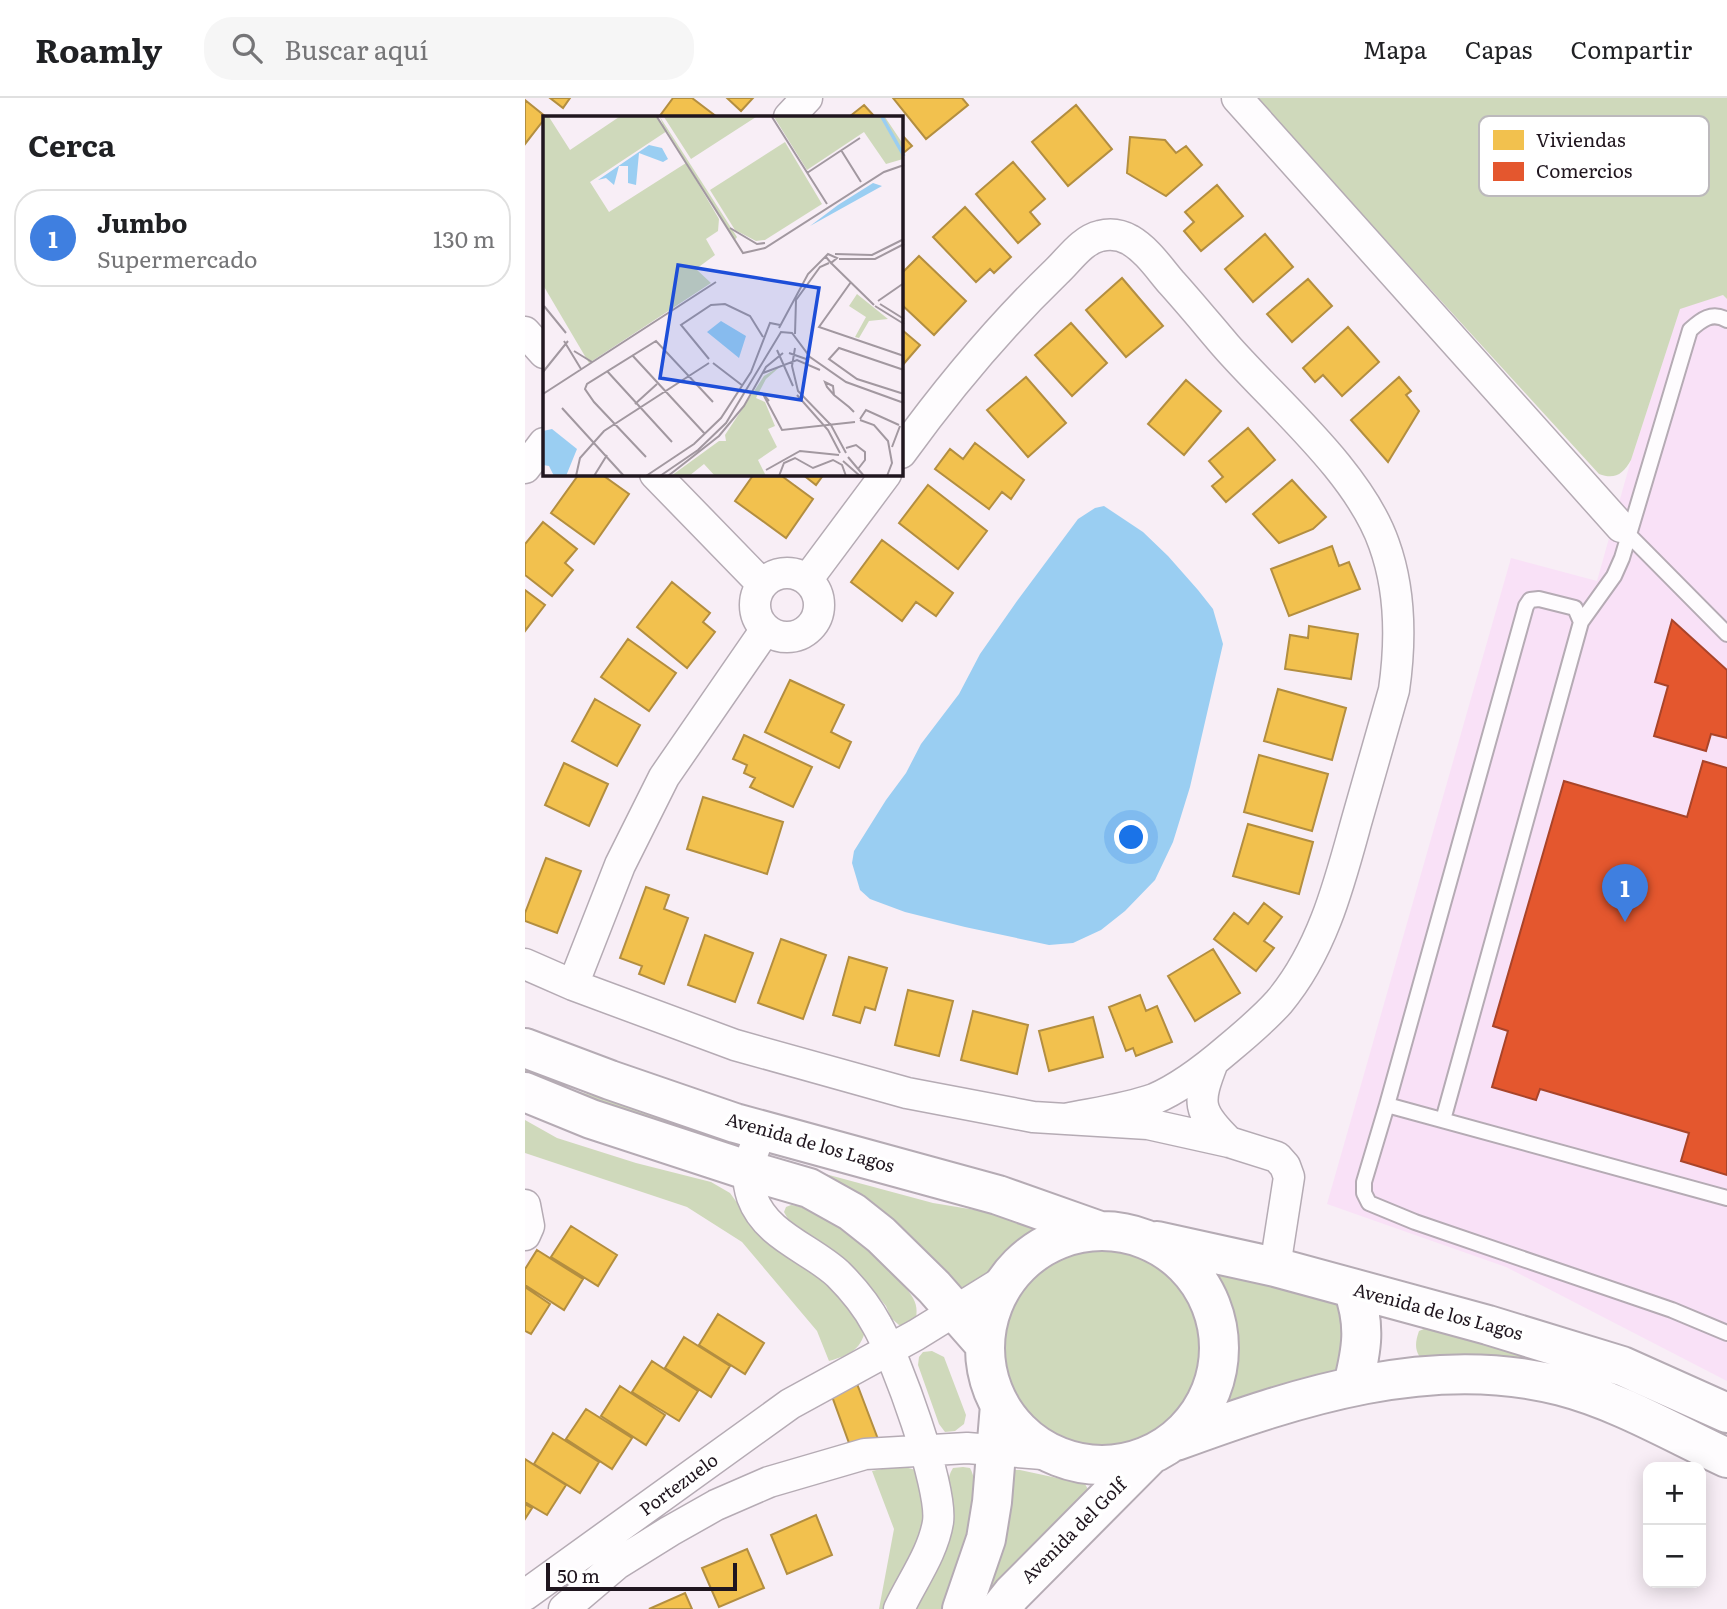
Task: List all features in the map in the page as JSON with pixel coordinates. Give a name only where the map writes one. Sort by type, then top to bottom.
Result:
[{"type":"street","points":[[790,116],[807,98]]},
{"type":"street","points":[[1237,98],[1625,531]]},
{"type":"street","points":[[903,450],[980,351],[1043,285],[1088,240],[1115,234],[1132,241],[1151,258],[1227,348],[1345,474],[1384,543],[1393,578],[1400,620],[1399,657],[1394,690],[1338,888],[1322,931],[1301,969],[1279,1001],[1213,1062],[1157,1098],[1126,1108],[1066,1119]]},
{"type":"street","points":[[525,332],[543,352]]},
{"type":"street","points":[[525,468],[543,444]]},
{"type":"street","points":[[657,476],[762,584]]},
{"type":"street","points":[[807,580],[885,476]]},
{"type":"street","points":[[779,573],[799,575],[807,580],[818,599],[814,621],[797,635],[776,635],[766,629],[760,622],[755,603],[762,584],[779,573]]},
{"type":"street","points":[[573,985],[620,865],[664,777],[766,629]]},
{"type":"street","points":[[525,964],[573,985],[735,1045],[907,1093],[1033,1118],[1148,1124],[1229,1142],[1277,1157],[1285,1166],[1289,1177],[1275,1267]]},
{"type":"street","name":"Avenida de los Lagos","points":[[525,1048],[761,1131],[998,1195],[1097,1230]]},
{"type":"street","points":[[1213,1062],[1204,1086],[1202,1107],[1209,1123],[1229,1142]]},
{"type":"street","points":[[525,1092],[591,1119],[809,1188],[852,1212],[881,1235],[934,1287],[985,1345]]},
{"type":"street","points":[[761,1131],[747,1170],[753,1198],[772,1228],[837,1273],[859,1296],[877,1323],[890,1350],[925,1450],[938,1499],[938,1521],[932,1546],[899,1609]]},
{"type":"street","points":[[525,1205],[529,1226],[525,1235]]},
{"type":"street","points":[[1160,1449],[1191,1424],[1207,1400],[1216,1374],[1218,1336],[1215,1317],[1204,1292],[1188,1268],[1167,1250],[1142,1237],[1119,1231],[1097,1230],[1062,1237],[1030,1254],[1005,1280],[991,1311],[985,1345],[988,1376],[1000,1405],[1014,1426],[1033,1443],[1078,1463],[1127,1463],[1250,1414],[1353,1385],[1423,1377],[1485,1375],[1560,1385],[1604,1400],[1727,1458]]},
{"type":"street","name":"Avenida de los Lagos","points":[[1142,1237],[1275,1267],[1488,1325],[1622,1366],[1727,1413]]},
{"type":"street","name":"Portezuelo","points":[[525,1595],[790,1404],[890,1350],[1005,1280]]},
{"type":"street","points":[[1353,1289],[1360,1315],[1362,1349],[1353,1385]]},
{"type":"street","points":[[962,1609],[986,1539],[992,1502],[1000,1405]]},
{"type":"street","name":"Portezuelo","points":[[564,1609],[617,1564],[716,1505],[769,1482],[865,1454],[967,1448],[1055,1455]]},
{"type":"street","name":"Avenida del Golf","points":[[1000,1609],[1012,1594],[1160,1449]]},
{"type":"lane","points":[[1443,1120],[1581,622],[1614,576],[1625,531],[1690,330],[1704,317],[1721,317],[1727,320]]},
{"type":"lane","points":[[1625,531],[1727,634]]},
{"type":"lane","points":[[1581,622],[1576,608],[1539,599],[1530,600],[1526,606],[1388,1105],[1364,1182],[1364,1193],[1369,1203],[1415,1222],[1672,1310],[1727,1333]]},
{"type":"lane","points":[[1388,1105],[1727,1198]]},
{"type":"shaded area","points":[[1723,295],[1727,299],[1727,1381],[1506,1267],[1327,1204],[1511,558],[1597,581],[1631,460],[1680,308]]},
{"type":"green space","points":[[1256,98],[1727,98],[1727,299],[1723,295],[1680,309],[1631,460],[1625,469],[1614,476],[1599,474]]},
{"type":"green space","points":[[525,1070],[573,1090],[738,1137],[745,1150],[525,1082]]},
{"type":"green space","points":[[525,1120],[557,1138],[636,1163],[711,1182],[730,1193],[743,1211],[821,1267],[867,1320],[860,1343],[851,1352],[829,1361],[817,1331],[742,1242],[687,1207],[525,1153]]},
{"type":"green space","points":[[803,1168],[933,1203],[1030,1219],[1037,1225],[1035,1232],[957,1299]]},
{"type":"green space","points":[[791,1205],[805,1209],[840,1228],[876,1257],[913,1298],[916,1319],[909,1326],[899,1325],[891,1318],[886,1306],[866,1282],[793,1228],[784,1212],[786,1207]]},
{"type":"green space","points":[[1101,1245],[1121,1246],[1140,1252],[1173,1275],[1196,1308],[1202,1327],[1202,1367],[1196,1386],[1173,1419],[1140,1442],[1121,1448],[1101,1449],[1081,1448],[1062,1442],[1029,1419],[1006,1386],[1000,1367],[999,1347],[1000,1327],[1006,1308],[1029,1275],[1062,1252],[1081,1246]]},
{"type":"green space","points":[[1216,1269],[1318,1295],[1338,1306],[1349,1320],[1338,1371],[1219,1405],[1228,1373],[1230,1350],[1224,1313],[1209,1281],[1209,1273]]},
{"type":"green space","points":[[1431,1326],[1527,1356],[1530,1363],[1429,1367],[1421,1359],[1416,1342],[1419,1331]]},
{"type":"green space","points":[[932,1351],[944,1357],[966,1415],[964,1424],[955,1431],[945,1432],[939,1424],[918,1365],[923,1352]]},
{"type":"green space","points":[[891,1467],[917,1471],[924,1481],[933,1507],[892,1609],[879,1609],[894,1529],[872,1471]]},
{"type":"green space","points":[[953,1468],[970,1468],[975,1483],[974,1519],[947,1609],[912,1609],[934,1576],[947,1547],[951,1510],[949,1478]]},
{"type":"green space","points":[[1012,1470],[1085,1484],[1090,1493],[978,1609]]},
{"type":"water","points":[[1104,506],[1143,532],[1198,590],[1213,609],[1223,644],[1190,787],[1173,842],[1155,880],[1125,911],[1101,930],[1073,943],[1049,945],[905,912],[870,899],[860,890],[852,863],[854,851],[906,773],[921,744],[959,694],[980,654],[1017,601],[1078,519],[1095,508]]},
{"type":"building: Viviendas","points":[[550,98],[570,98],[563,108]]},
{"type":"building: Viviendas","points":[[673,98],[692,98],[716,116],[660,116]]},
{"type":"building: Viviendas","points":[[727,98],[753,98],[741,111]]},
{"type":"building: Viviendas","points":[[893,98],[962,98],[968,105],[926,139]]},
{"type":"building: Viviendas","points":[[525,100],[545,116],[525,144]]},
{"type":"building: Viviendas","points":[[864,105],[874,116],[850,116]]},
{"type":"building: Viviendas","points":[[1076,105],[1112,149],[1068,186],[1032,142]]},
{"type":"building: Viviendas","points":[[903,136],[912,146],[903,153]]},
{"type":"building: Viviendas","points":[[1130,137],[1165,140],[1176,153],[1186,146],[1202,165],[1166,196],[1127,173]]},
{"type":"building: Viviendas","points":[[1013,162],[1045,199],[1030,212],[1040,224],[1018,243],[976,194]]},
{"type":"building: Viviendas","points":[[1217,185],[1243,216],[1201,251],[1184,231],[1194,222],[1185,212]]},
{"type":"building: Viviendas","points":[[965,207],[1011,257],[994,273],[990,269],[976,282],[933,237]]},
{"type":"building: Viviendas","points":[[1265,234],[1293,267],[1253,302],[1225,269]]},
{"type":"building: Viviendas","points":[[919,256],[966,301],[934,335],[903,306],[903,272]]},
{"type":"building: Viviendas","points":[[1122,278],[1163,326],[1126,357],[1086,310]]},
{"type":"building: Viviendas","points":[[1308,279],[1332,306],[1292,342],[1267,314]]},
{"type":"building: Viviendas","points":[[1071,323],[1107,363],[1072,396],[1035,355]]},
{"type":"building: Viviendas","points":[[1348,327],[1379,362],[1342,396],[1323,375],[1315,382],[1303,368]]},
{"type":"building: Viviendas","points":[[903,331],[920,345],[903,365]]},
{"type":"building: Viviendas","points":[[1026,377],[1066,423],[1028,457],[987,410]]},
{"type":"building: Viviendas","points":[[1399,377],[1411,391],[1406,395],[1419,411],[1388,462],[1351,420]]},
{"type":"building: Viviendas","points":[[1186,380],[1221,411],[1184,455],[1148,424]]},
{"type":"building: Viviendas","points":[[1248,428],[1275,460],[1226,502],[1212,486],[1223,477],[1209,461]]},
{"type":"building: Viviendas","points":[[975,443],[1024,480],[1011,499],[1002,492],[989,509],[935,469],[950,449],[963,459]]},
{"type":"building: Viviendas","points":[[578,476],[604,476],[629,494],[594,544],[551,513]]},
{"type":"building: Viviendas","points":[[753,476],[782,476],[813,499],[786,538],[735,501]]},
{"type":"building: Viviendas","points":[[805,476],[823,476],[816,485]]},
{"type":"building: Viviendas","points":[[1292,480],[1326,517],[1313,529],[1279,543],[1253,514]]},
{"type":"building: Viviendas","points":[[928,485],[987,531],[958,569],[899,523]]},
{"type":"building: Viviendas","points":[[543,522],[577,549],[565,563],[573,570],[552,596],[525,575],[525,544]]},
{"type":"building: Viviendas","points":[[882,540],[953,593],[936,616],[916,602],[902,621],[851,582]]},
{"type":"building: Viviendas","points":[[1332,546],[1339,566],[1349,562],[1360,589],[1289,616],[1271,569]]},
{"type":"building: Viviendas","points":[[672,582],[710,613],[703,622],[715,632],[687,668],[637,627]]},
{"type":"building: Viviendas","points":[[525,590],[545,605],[525,631]]},
{"type":"building: Viviendas","points":[[1309,626],[1358,634],[1351,679],[1285,669],[1290,635],[1308,638]]},
{"type":"building: Viviendas","points":[[628,639],[676,673],[649,711],[601,677]]},
{"type":"building: Viviendas","points":[[790,680],[844,705],[831,732],[851,742],[839,768],[765,732]]},
{"type":"building: Viviendas","points":[[1278,689],[1346,708],[1332,760],[1264,741]]},
{"type":"building: Viviendas","points":[[595,699],[640,725],[617,766],[572,741]]},
{"type":"building: Viviendas","points":[[744,735],[812,767],[793,807],[750,787],[755,778],[744,773],[747,765],[733,759]]},
{"type":"building: Viviendas","points":[[1259,755],[1328,774],[1312,831],[1244,812]]},
{"type":"building: Viviendas","points":[[564,763],[608,784],[589,826],[545,805]]},
{"type":"building: Viviendas","points":[[703,797],[783,822],[767,874],[687,849]]},
{"type":"building: Viviendas","points":[[1248,824],[1313,842],[1299,894],[1233,876]]},
{"type":"building: Viviendas","points":[[546,858],[581,871],[557,933],[525,921],[525,913]]},
{"type":"building: Viviendas","points":[[646,887],[669,895],[664,909],[688,918],[664,984],[639,974],[642,966],[620,958]]},
{"type":"building: Viviendas","points":[[1264,903],[1282,917],[1264,941],[1274,948],[1256,971],[1214,939],[1234,913],[1248,924]]},
{"type":"building: Viviendas","points":[[705,935],[753,953],[735,1002],[688,985]]},
{"type":"building: Viviendas","points":[[781,939],[826,955],[803,1019],[758,1003]]},
{"type":"building: Viviendas","points":[[1213,949],[1240,993],[1195,1021],[1168,976]]},
{"type":"building: Viviendas","points":[[849,957],[887,968],[875,1010],[865,1007],[860,1023],[833,1015]]},
{"type":"building: Viviendas","points":[[908,990],[953,1001],[939,1056],[895,1045]]},
{"type":"building: Viviendas","points":[[1140,995],[1146,1011],[1157,1006],[1172,1042],[1136,1056],[1133,1048],[1126,1051],[1109,1007]]},
{"type":"building: Viviendas","points":[[973,1011],[1028,1025],[1017,1074],[961,1060]]},
{"type":"building: Viviendas","points":[[1093,1017],[1103,1057],[1049,1071],[1039,1031]]},
{"type":"building: Viviendas","points":[[571,1226],[617,1255],[598,1286],[551,1257]]},
{"type":"building: Viviendas","points":[[537,1250],[583,1279],[564,1310],[525,1285],[525,1269]]},
{"type":"building: Viviendas","points":[[525,1287],[550,1304],[531,1334],[525,1331]]},
{"type":"building: Viviendas","points":[[718,1314],[764,1343],[745,1374],[699,1345]]},
{"type":"building: Viviendas","points":[[684,1337],[730,1366],[711,1397],[665,1368]]},
{"type":"building: Viviendas","points":[[652,1361],[698,1391],[679,1421],[632,1392]]},
{"type":"building: Viviendas","points":[[851,1368],[884,1455],[857,1465],[825,1377]]},
{"type":"building: Viviendas","points":[[620,1386],[665,1415],[646,1445],[601,1416]]},
{"type":"building: Viviendas","points":[[586,1409],[632,1438],[612,1469],[566,1439]]},
{"type":"building: Viviendas","points":[[553,1433],[599,1462],[580,1493],[534,1464]]},
{"type":"building: Viviendas","points":[[525,1459],[566,1485],[547,1515],[525,1502]]},
{"type":"building: Viviendas","points":[[525,1504],[532,1508],[525,1519]]},
{"type":"building: Viviendas","points":[[816,1515],[832,1555],[787,1574],[771,1535]]},
{"type":"building: Viviendas","points":[[747,1549],[764,1588],[719,1607],[702,1568]]},
{"type":"building: Viviendas","points":[[685,1593],[692,1609],[649,1609]]},
{"type":"building: Comercios","points":[[1672,620],[1727,670],[1727,738],[1711,734],[1706,751],[1654,736],[1668,686],[1655,682]]},
{"type":"building: Comercios","points":[[1703,761],[1727,768],[1727,1175],[1681,1161],[1689,1133],[1540,1089],[1536,1100],[1492,1087],[1508,1031],[1493,1026],[1564,781],[1687,817]]},
{"type":"place","name":"Jumbo","points":[[1625,922]]}]
